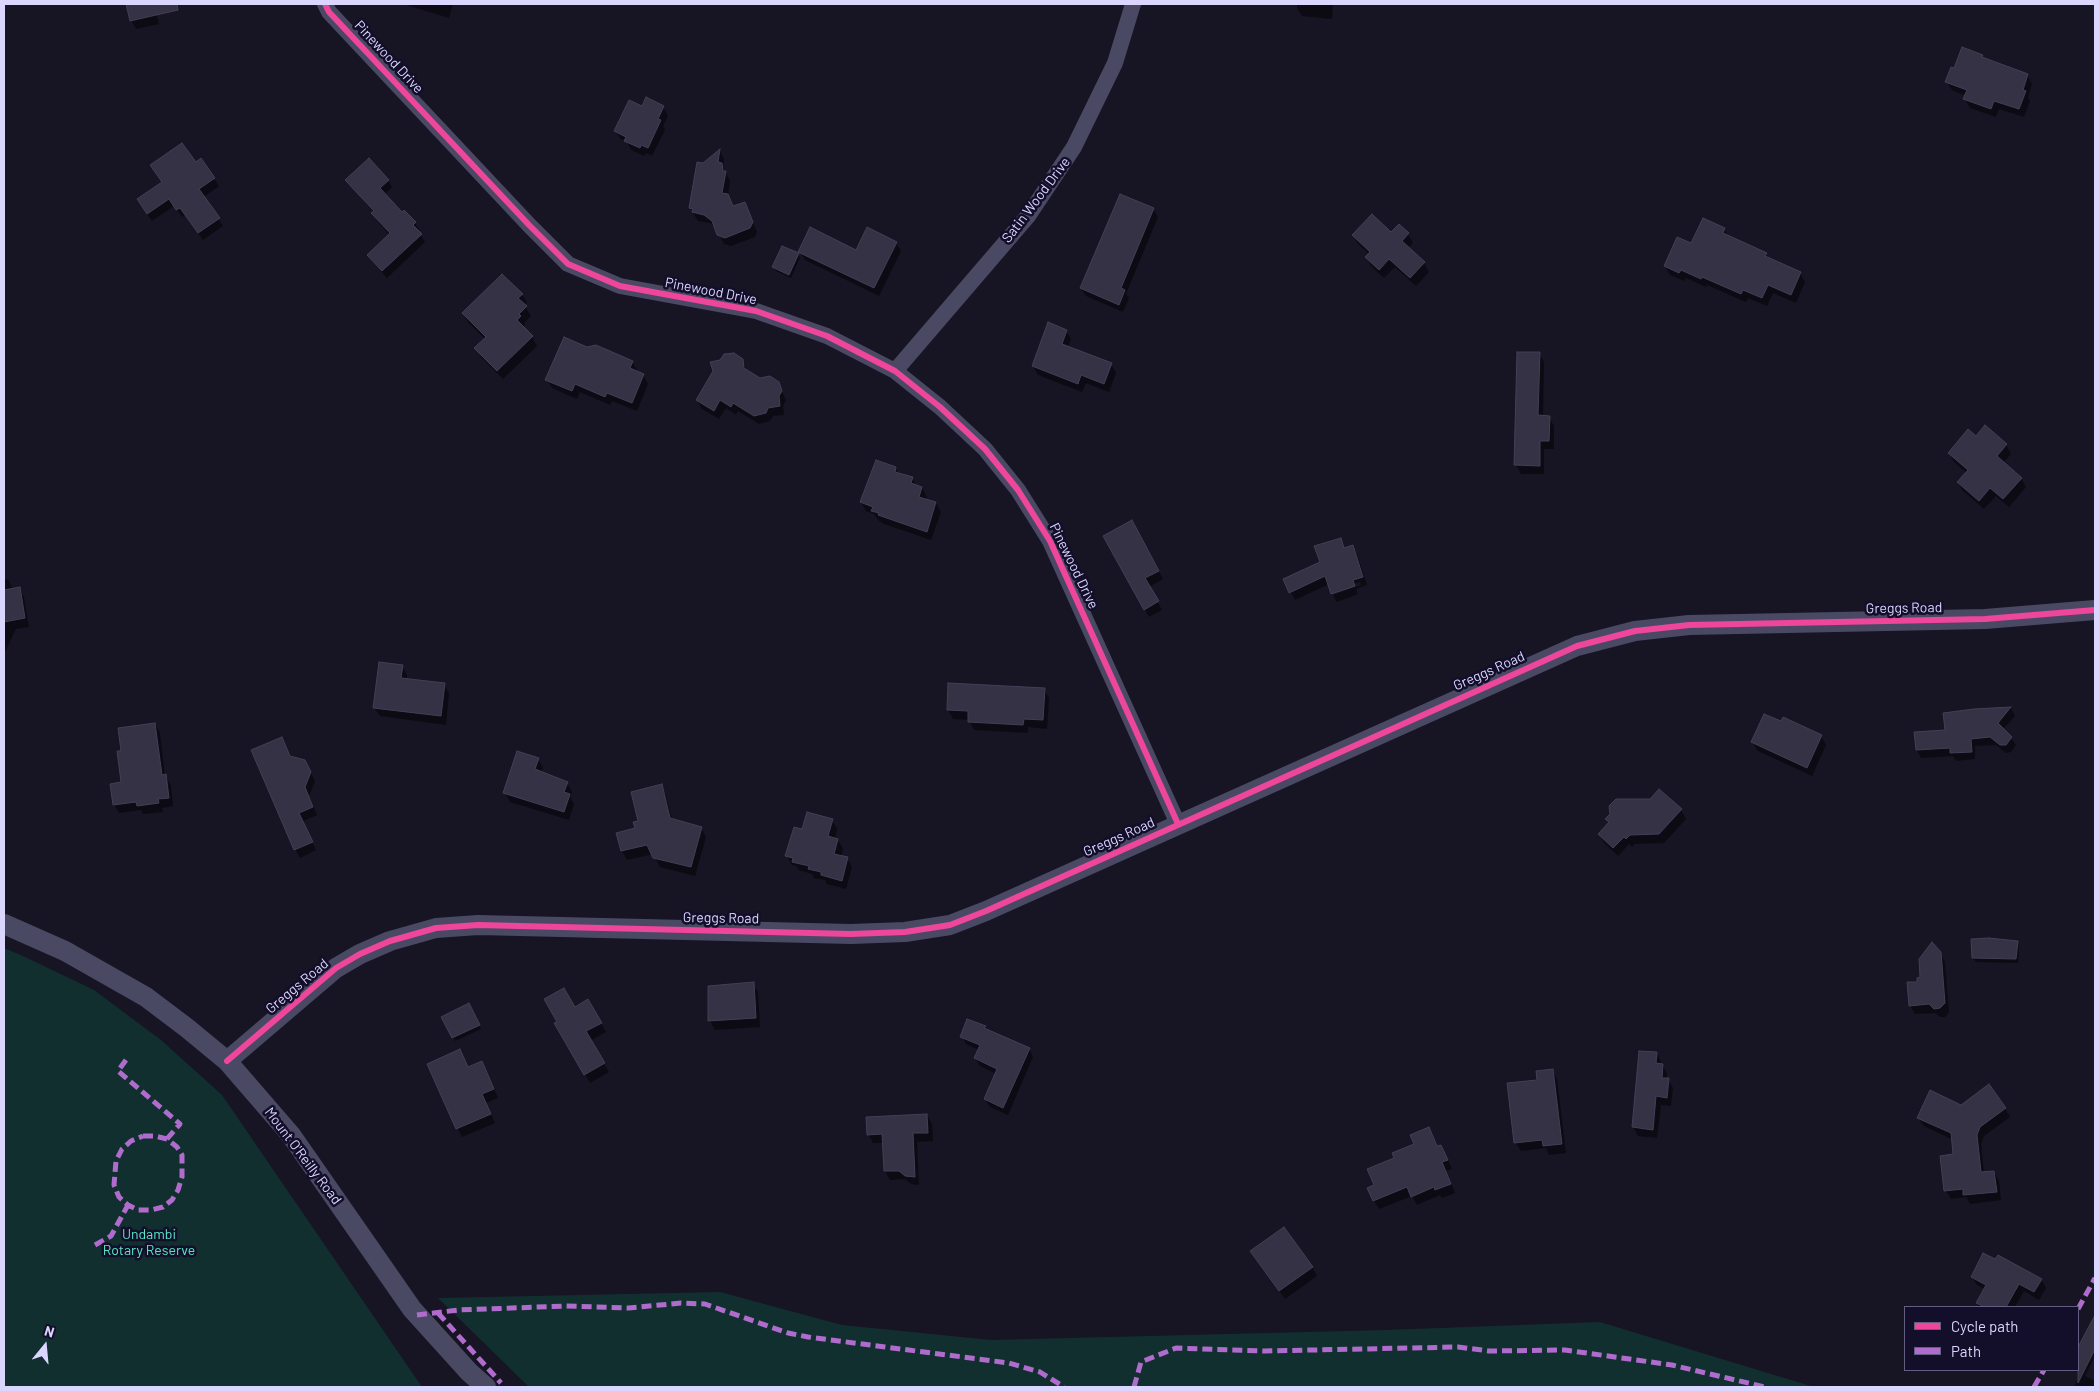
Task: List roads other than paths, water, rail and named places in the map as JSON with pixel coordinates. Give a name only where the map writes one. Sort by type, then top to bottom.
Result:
[{"type":"street","name":"Pinewood Drive","points":[[325,4],[329,12],[341,25],[568,264],[620,286],[756,311],[827,336],[896,371],[940,406],[985,449],[1018,490],[1050,541],[1178,824]]},
{"type":"street","name":"Satin Wood Drive","points":[[896,371],[1028,216],[1074,147],[1115,63],[1133,4]]},
{"type":"street","name":"Greggs Road","points":[[227,1061],[336,968],[360,954],[390,941],[436,928],[478,925],[851,934],[905,932],[950,925],[986,911],[1577,646],[1635,631],[1689,625],[1984,619],[2095,610]]},
{"type":"street","name":"Mount O'Reilly Road","points":[[4,924],[65,951],[146,997],[227,1061],[291,1135],[412,1309],[469,1372],[486,1387]]},
{"type":"park label","name":"Undambi Rotary Reserve","points":[[149,1242]]}]
